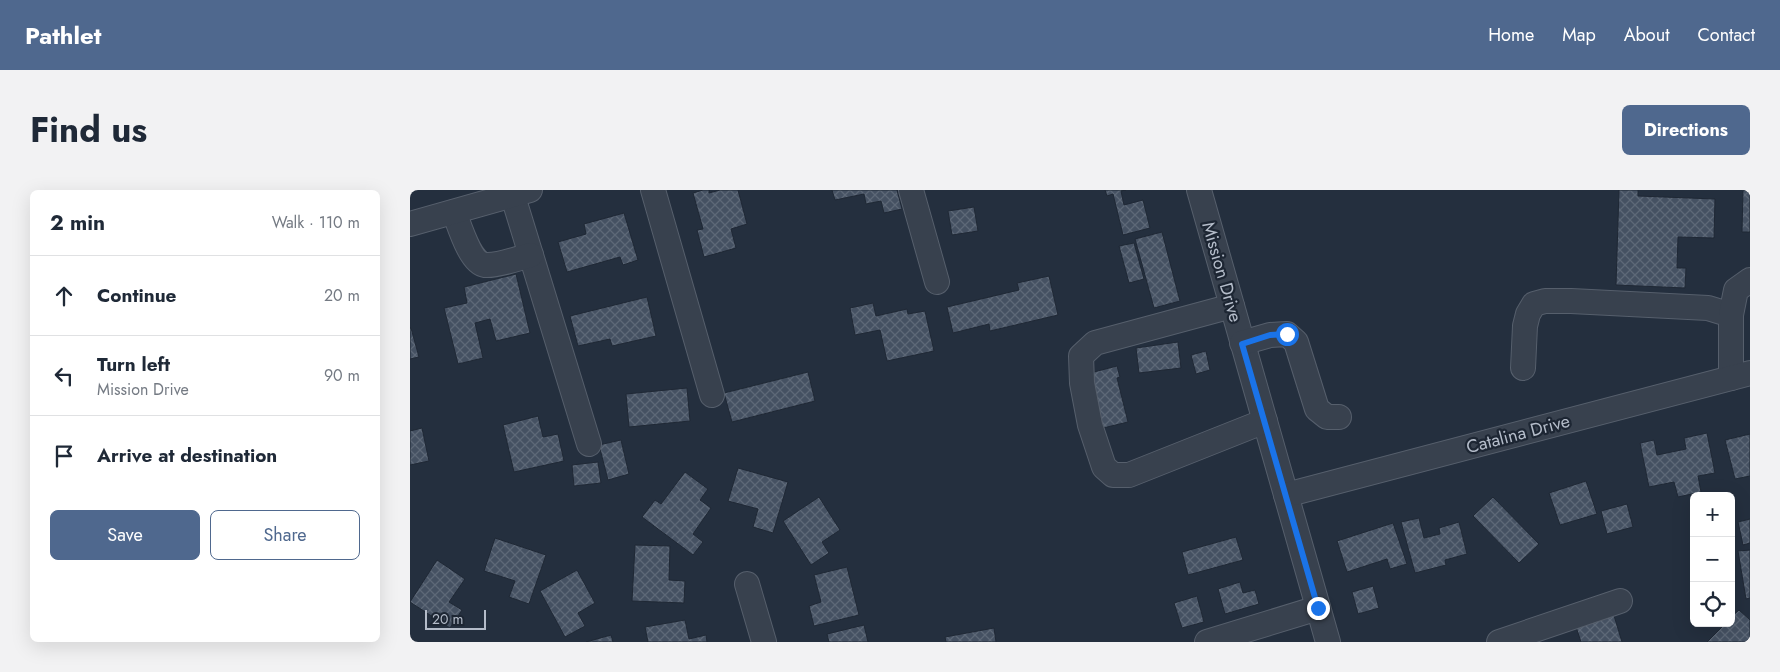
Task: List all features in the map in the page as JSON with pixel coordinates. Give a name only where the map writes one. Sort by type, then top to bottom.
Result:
[{"type":"street","points":[[653,190],[712,395]]},
{"type":"street","points":[[911,190],[937,282]]},
{"type":"street","name":"Mission Drive","points":[[1198,190],[1328,642]]},
{"type":"street","points":[[410,224],[518,192],[532,255],[589,444]]},
{"type":"street","points":[[454,212],[466,243],[476,261],[484,265],[532,255]]},
{"type":"street","points":[[1741,375],[1731,315],[1736,290],[1750,280]]},
{"type":"street","points":[[1522,368],[1528,314],[1534,304],[1545,301],[1708,308],[1731,315]]},
{"type":"street","points":[[1232,306],[1095,343],[1081,356],[1082,383],[1090,425],[1104,467],[1114,475],[1129,475],[1264,421]]},
{"type":"street","points":[[1242,344],[1270,335],[1287,334],[1296,342],[1317,409],[1327,417],[1339,417]]},
{"type":"street","name":"Catalina Drive","points":[[1286,495],[1741,375]]},
{"type":"street","points":[[747,584],[764,642]]},
{"type":"street","points":[[1499,642],[1620,601]]},
{"type":"street","points":[[1207,642],[1318,608]]},
{"type":"building","points":[[709,190],[709,193],[720,190],[738,190],[747,224],[731,229],[736,248],[704,257],[697,230],[703,229],[693,193]]},
{"type":"building","points":[[832,190],[897,190],[902,209],[884,213],[881,201],[866,204],[864,194],[835,200]]},
{"type":"building","points":[[1105,190],[1126,190],[1121,191],[1124,205],[1143,200],[1150,228],[1123,235],[1113,194],[1107,196]]},
{"type":"building","points":[[1619,190],[1638,190],[1638,196],[1715,199],[1714,238],[1678,237],[1677,268],[1686,268],[1685,288],[1616,285]]},
{"type":"building","points":[[1743,190],[1750,190],[1750,232],[1742,232]]},
{"type":"building","points":[[974,207],[978,231],[952,235],[948,211]]},
{"type":"building","points":[[624,213],[638,260],[623,265],[620,257],[567,272],[558,242],[586,234],[584,224]]},
{"type":"building","points":[[1162,232],[1180,301],[1154,308],[1135,239]]},
{"type":"building","points":[[1134,243],[1144,279],[1129,283],[1119,246]]},
{"type":"building","points":[[516,274],[530,333],[496,341],[490,319],[475,323],[483,358],[458,364],[444,308],[467,303],[464,287]]},
{"type":"building","points":[[1049,276],[1058,315],[990,331],[989,324],[953,333],[947,307],[1019,290],[1017,283]]},
{"type":"building","points":[[647,297],[656,336],[612,346],[610,339],[578,346],[570,316]]},
{"type":"building","points":[[873,303],[876,316],[907,309],[908,314],[925,311],[934,351],[887,361],[880,330],[855,335],[850,308]]},
{"type":"building","points":[[410,328],[419,357],[410,359]]},
{"type":"building","points":[[1178,342],[1181,368],[1139,373],[1136,348]]},
{"type":"building","points":[[1206,351],[1210,370],[1196,374],[1191,355]]},
{"type":"building","points":[[1117,366],[1120,377],[1117,378],[1128,422],[1103,428],[1090,373]]},
{"type":"building","points":[[808,372],[815,401],[732,422],[724,393]]},
{"type":"building","points":[[687,388],[690,421],[629,427],[626,394]]},
{"type":"building","points":[[538,416],[543,437],[558,434],[564,461],[514,472],[503,425]]},
{"type":"building","points":[[422,428],[429,461],[410,465],[410,431]]},
{"type":"building","points":[[1707,433],[1715,473],[1698,476],[1701,492],[1690,492],[1690,494],[1678,497],[1674,482],[1649,487],[1640,443],[1654,440],[1657,455],[1686,449],[1684,438]]},
{"type":"building","points":[[1750,434],[1750,476],[1735,479],[1725,440]]},
{"type":"building","points":[[621,440],[629,474],[608,480],[599,445]]},
{"type":"building","points":[[598,462],[601,483],[574,486],[572,465]]},
{"type":"building","points":[[738,468],[788,482],[773,533],[753,527],[758,509],[728,501]]},
{"type":"building","points":[[685,472],[708,489],[700,500],[711,508],[693,534],[703,542],[693,555],[642,517],[655,500],[661,504]]},
{"type":"building","points":[[1586,481],[1597,514],[1560,525],[1549,493]]},
{"type":"building","points":[[819,497],[840,530],[822,542],[829,553],[811,565],[783,521]]},
{"type":"building","points":[[1493,497],[1539,544],[1519,563],[1473,516]]},
{"type":"building","points":[[1627,504],[1633,527],[1607,534],[1601,511]]},
{"type":"building","points":[[1419,518],[1424,538],[1440,534],[1439,528],[1459,522],[1467,554],[1445,560],[1446,565],[1415,573],[1401,522]]},
{"type":"building","points":[[1750,519],[1750,543],[1743,545],[1738,522]]},
{"type":"building","points":[[1393,523],[1407,564],[1390,569],[1387,559],[1347,572],[1337,541]]},
{"type":"building","points":[[1236,537],[1243,560],[1188,575],[1182,552]]},
{"type":"building","points":[[495,538],[546,555],[529,604],[509,597],[515,581],[484,571]]},
{"type":"building","points":[[635,545],[670,546],[669,580],[685,581],[684,603],[632,601]]},
{"type":"building","points":[[1750,550],[1750,598],[1746,599],[1738,551]]},
{"type":"building","points":[[437,560],[465,579],[449,602],[462,610],[450,628],[410,602]]},
{"type":"building","points":[[847,567],[859,615],[814,626],[809,606],[821,602],[814,575]]},
{"type":"building","points":[[577,570],[595,603],[578,613],[585,626],[565,637],[540,591]]},
{"type":"building","points":[[1240,582],[1243,593],[1255,590],[1259,604],[1225,614],[1218,589]]},
{"type":"building","points":[[1373,586],[1379,608],[1358,614],[1352,592]]},
{"type":"building","points":[[1197,596],[1204,622],[1182,628],[1174,603]]},
{"type":"building","points":[[1612,609],[1622,642],[1581,642],[1574,621]]},
{"type":"building","points":[[1739,610],[1750,620],[1750,642],[1707,642],[1722,627],[1735,627],[1735,614]]},
{"type":"building","points":[[685,620],[689,639],[706,635],[707,642],[648,642],[645,627]]},
{"type":"building","points":[[864,625],[868,642],[829,642],[827,634]]},
{"type":"building","points":[[994,628],[996,642],[946,642],[945,637]]},
{"type":"building","points":[[611,635],[613,642],[586,642]]},
{"type":"route","points":[[1287,334],[1270,335],[1242,344],[1318,608]]}]
